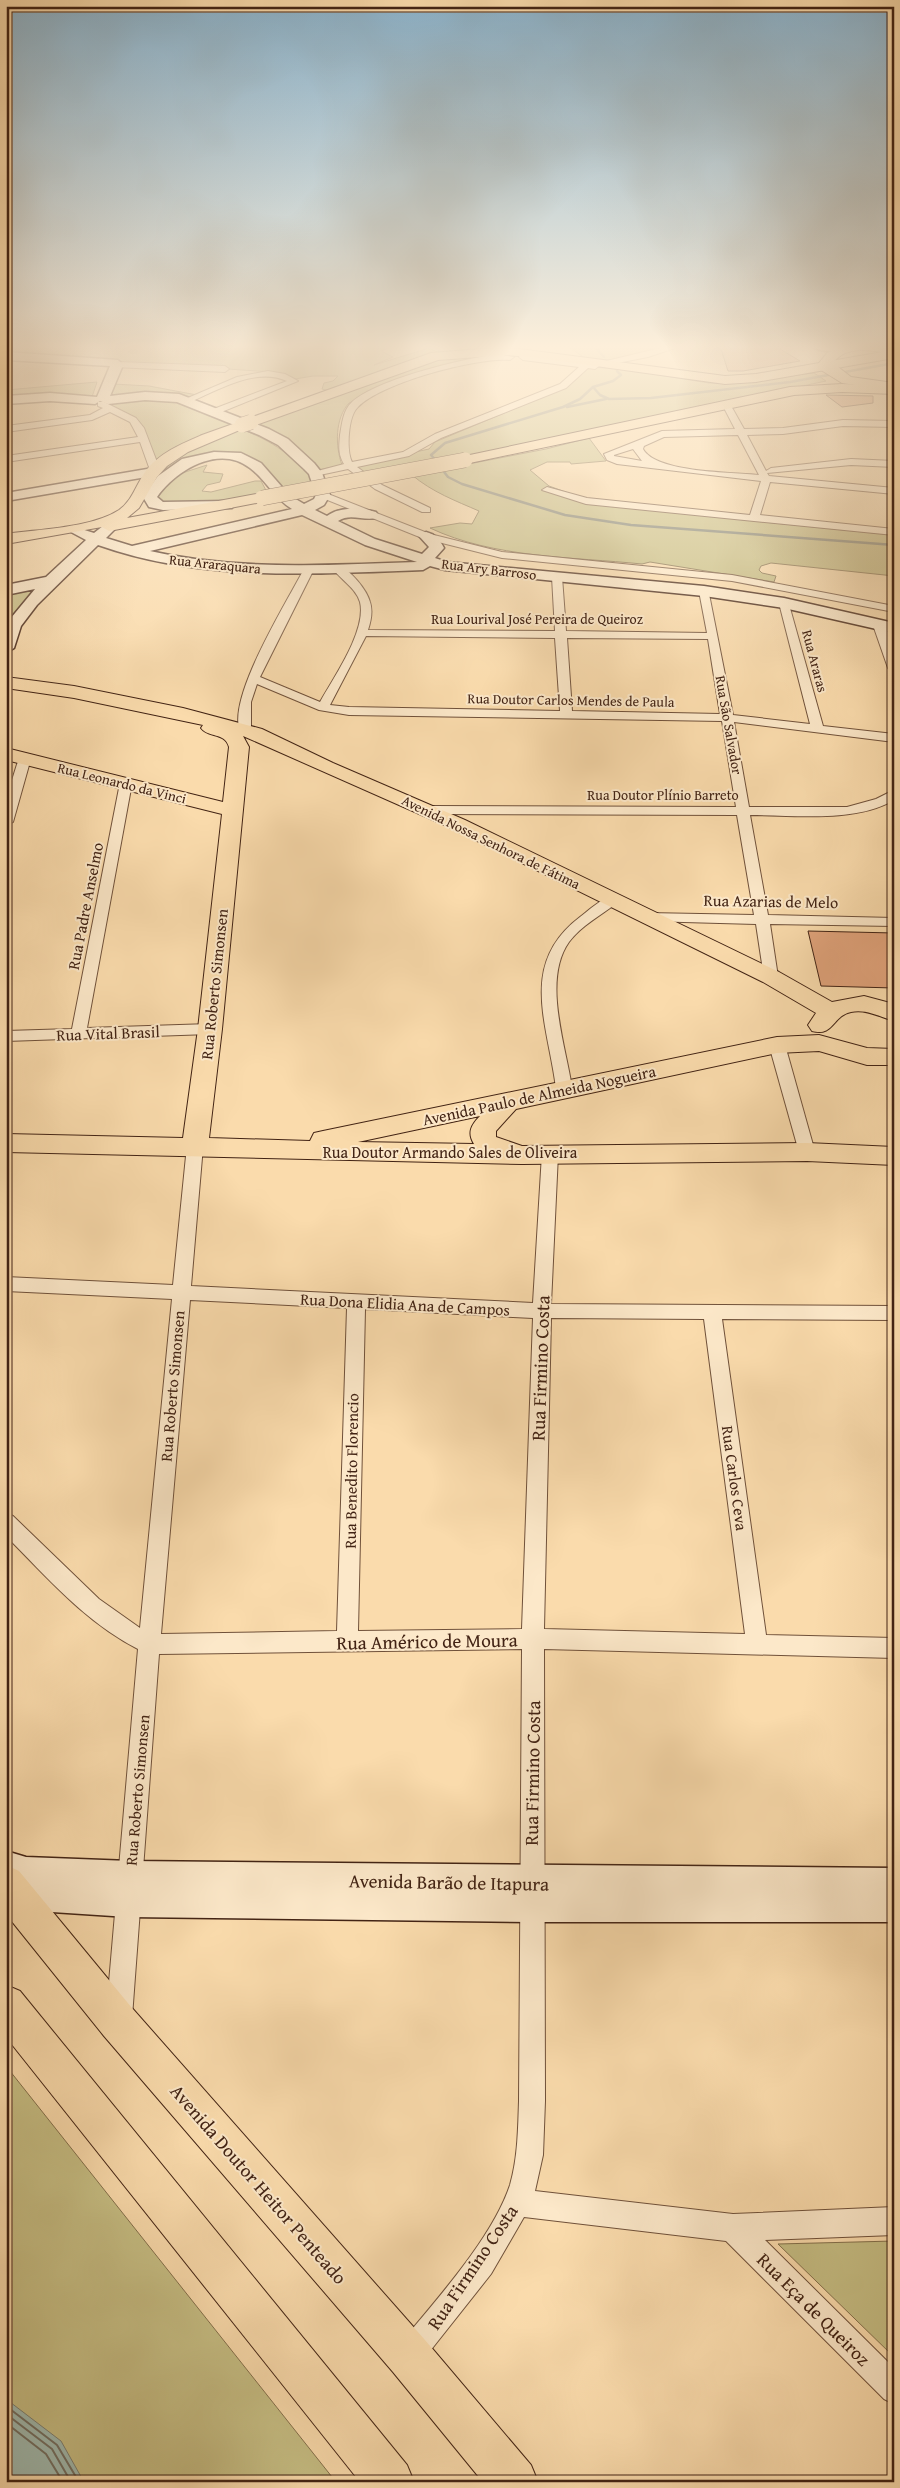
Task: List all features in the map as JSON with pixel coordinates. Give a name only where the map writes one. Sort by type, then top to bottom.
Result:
[{"type":"main road","points":[[6,648],[9,627],[51,581],[113,522],[128,511],[153,479],[172,462]]},
{"type":"main road","name":"Rua Ary Barroso","points":[[153,479],[186,462]]},
{"type":"main road","name":"Rua Ary Barroso","points":[[250,462],[256,466],[284,498],[304,510],[333,525],[397,551],[445,566],[704,591],[784,603],[879,625]]},
{"type":"main road","points":[[131,551],[304,510],[319,502],[323,495],[315,473],[304,462]]},
{"type":"main road","points":[[6,539],[228,505],[454,462]]},
{"type":"main road","points":[[6,497],[153,479]]},
{"type":"main road","points":[[153,479],[150,497],[152,502],[163,506],[228,505]]},
{"type":"main road","points":[[333,525],[330,521],[333,517],[342,514],[371,514]]},
{"type":"main road","points":[[6,545],[78,532],[113,522]]},
{"type":"main road","name":"Rua Araraquara","points":[[78,532],[131,551],[231,568],[338,569],[445,566]]},
{"type":"main road","points":[[425,559],[437,548],[434,542],[426,536]]},
{"type":"main road","points":[[159,557],[171,543]]},
{"type":"main road","points":[[386,567],[399,559],[397,551]]},
{"type":"main road","points":[[6,590],[51,581]]},
{"type":"main road","name":"Avenida Nossa Senhora de Fátima","points":[[6,682],[74,692],[164,710],[245,730],[430,810],[771,977],[831,1011]]},
{"type":"main road","name":"Avenida Nossa Senhora de Fátima","points":[[137,706],[173,719],[228,733],[239,744],[239,752]]},
{"type":"main road","name":"Rua Roberto Simonsen","points":[[195,1146],[210,1029],[239,752],[245,738],[245,730]]},
{"type":"main road","points":[[239,752],[249,746],[260,745],[311,760]]},
{"type":"main road","name":"Rua Leonardo da Vinci","points":[[12,756],[233,811]]},
{"type":"main road","points":[[805,1042],[818,1029],[831,1011],[856,1004],[878,1006],[894,1013]]},
{"type":"main road","name":"Avenida Paulo de Almeida Nogueira","points":[[273,1150],[777,1045],[805,1042],[826,1044],[867,1058],[894,1057]]},
{"type":"main road","points":[[507,1102],[483,1129],[483,1138],[488,1146],[522,1155]]},
{"type":"main road","name":"Rua Doutor Armando Sales de Oliveira","points":[[6,1144],[195,1146],[273,1150],[522,1155],[807,1152],[894,1156]]},
{"type":"main road","name":"Avenida Barão de Itapura","points":[[8,1884],[128,1889],[531,1894],[894,1905]]},
{"type":"main road","name":"Avenida Doutor Heitor Penteado","points":[[8,1884],[118,2022],[409,2356],[514,2482]]},
{"type":"main road","name":"Avenida Barão de Itapura","points":[[531,1894],[894,1885]]},
{"type":"main road","points":[[6,2005],[390,2482]]},
{"type":"street","points":[[149,462],[153,479]]},
{"type":"street","points":[[348,462],[373,484],[426,510]]},
{"type":"street","points":[[315,473],[368,462]]},
{"type":"street","points":[[627,462],[726,474],[764,475],[894,491]]},
{"type":"street","points":[[652,462],[657,465]]},
{"type":"street","points":[[754,518],[764,475],[757,462]]},
{"type":"street","points":[[764,475],[849,462]]},
{"type":"street","points":[[852,462],[894,464]]},
{"type":"street","points":[[547,490],[586,501],[894,532]]},
{"type":"street","points":[[323,495],[426,536],[502,555],[732,578],[894,608]]},
{"type":"street","points":[[245,730],[245,702],[252,678],[310,569]]},
{"type":"street","points":[[323,707],[361,633],[367,614],[365,602],[359,590],[338,569]]},
{"type":"street","points":[[556,577],[566,715]]},
{"type":"street","name":"Rua São Salvador","points":[[704,591],[729,718],[771,977]]},
{"type":"street","name":"Rua Araras","points":[[784,603],[818,727]]},
{"type":"street","points":[[874,604],[894,668]]},
{"type":"street","name":"Rua Lourival José Pereira de Queiroz","points":[[361,633],[713,636]]},
{"type":"street","name":"Rua Doutor Carlos Mendes de Paula","points":[[252,678],[323,707],[375,712],[729,718],[818,727],[894,738]]},
{"type":"street","points":[[221,723],[234,716],[245,702]]},
{"type":"street","points":[[6,822],[12,756]]},
{"type":"street","name":"Rua Padre Anselmo","points":[[78,1035],[126,783]]},
{"type":"street","name":"Rua Doutor Plínio Barreto","points":[[430,810],[847,811],[882,802],[894,794]]},
{"type":"street","points":[[564,1088],[562,1066],[548,988],[555,954],[564,939],[612,900]]},
{"type":"street","name":"Rua Azarias de Melo","points":[[647,917],[894,922]]},
{"type":"street","name":"Rua Vital Brasil","points":[[6,1036],[210,1029]]},
{"type":"street","points":[[777,1045],[807,1152]]},
{"type":"street","name":"Rua Roberto Simonsen","points":[[118,2022],[149,1644],[195,1146]]},
{"type":"street","name":"Rua Firmino Costa","points":[[409,2356],[471,2275],[518,2202],[529,2163],[531,2119],[533,1639],[541,1311],[550,1154]]},
{"type":"street","name":"Rua Dona Elidia Ana de Campos","points":[[6,1284],[541,1311],[894,1314]]},
{"type":"street","name":"Rua Benedito Florencio","points":[[347,1642],[356,1301]]},
{"type":"street","name":"Rua Carlos Ceva","points":[[712,1312],[757,1645]]},
{"type":"street","name":"Rua Américo de Moura","points":[[6,1522],[93,1607],[128,1635],[149,1644],[533,1639],[894,1648]]},
{"type":"street","points":[[518,2202],[734,2228],[894,2221]]},
{"type":"street","name":"Rua Eça de Queiroz","points":[[734,2228],[894,2389]]},
{"type":"street","points":[[894,2383],[894,2389]]},
{"type":"shaded area","points":[[153,462],[163,462],[155,466]]},
{"type":"shaded area","points":[[171,462],[201,462],[158,477]]},
{"type":"shaded area","points":[[259,462],[296,462],[315,483],[281,489]]},
{"type":"shaded area","points":[[306,462],[341,462],[342,465],[318,470]]},
{"type":"shaded area","points":[[369,462],[444,462],[365,479],[351,466]]},
{"type":"shaded area","points":[[478,462],[547,462],[530,470],[549,486],[582,498],[754,521],[894,535],[894,576],[771,563],[761,566],[759,570],[762,573],[776,576],[774,582],[650,562],[642,564],[507,551],[454,538],[430,528],[460,523],[472,524],[479,511],[436,491],[412,475]]},
{"type":"shaded area","points":[[570,462],[593,462],[571,464]]},
{"type":"shaded area","points":[[207,465],[203,472],[223,474],[220,482],[207,485],[202,491],[211,492],[261,481],[268,494],[226,502],[158,504],[155,494],[176,475]]},
{"type":"shaded area","points":[[43,587],[10,623],[6,622],[6,594]]},
{"type":"shaded area","points":[[6,2066],[336,2482],[6,2482]]},
{"type":"shaded area","points":[[894,2241],[892,2355],[778,2244]]},
{"type":"water","points":[[6,2399],[61,2441],[84,2482],[6,2482]]},
{"type":"building","points":[[808,931],[894,933],[894,988],[821,986]]},
{"type":"waterway","points":[[441,468],[448,477],[462,484],[565,515],[631,525],[894,545]]}]
